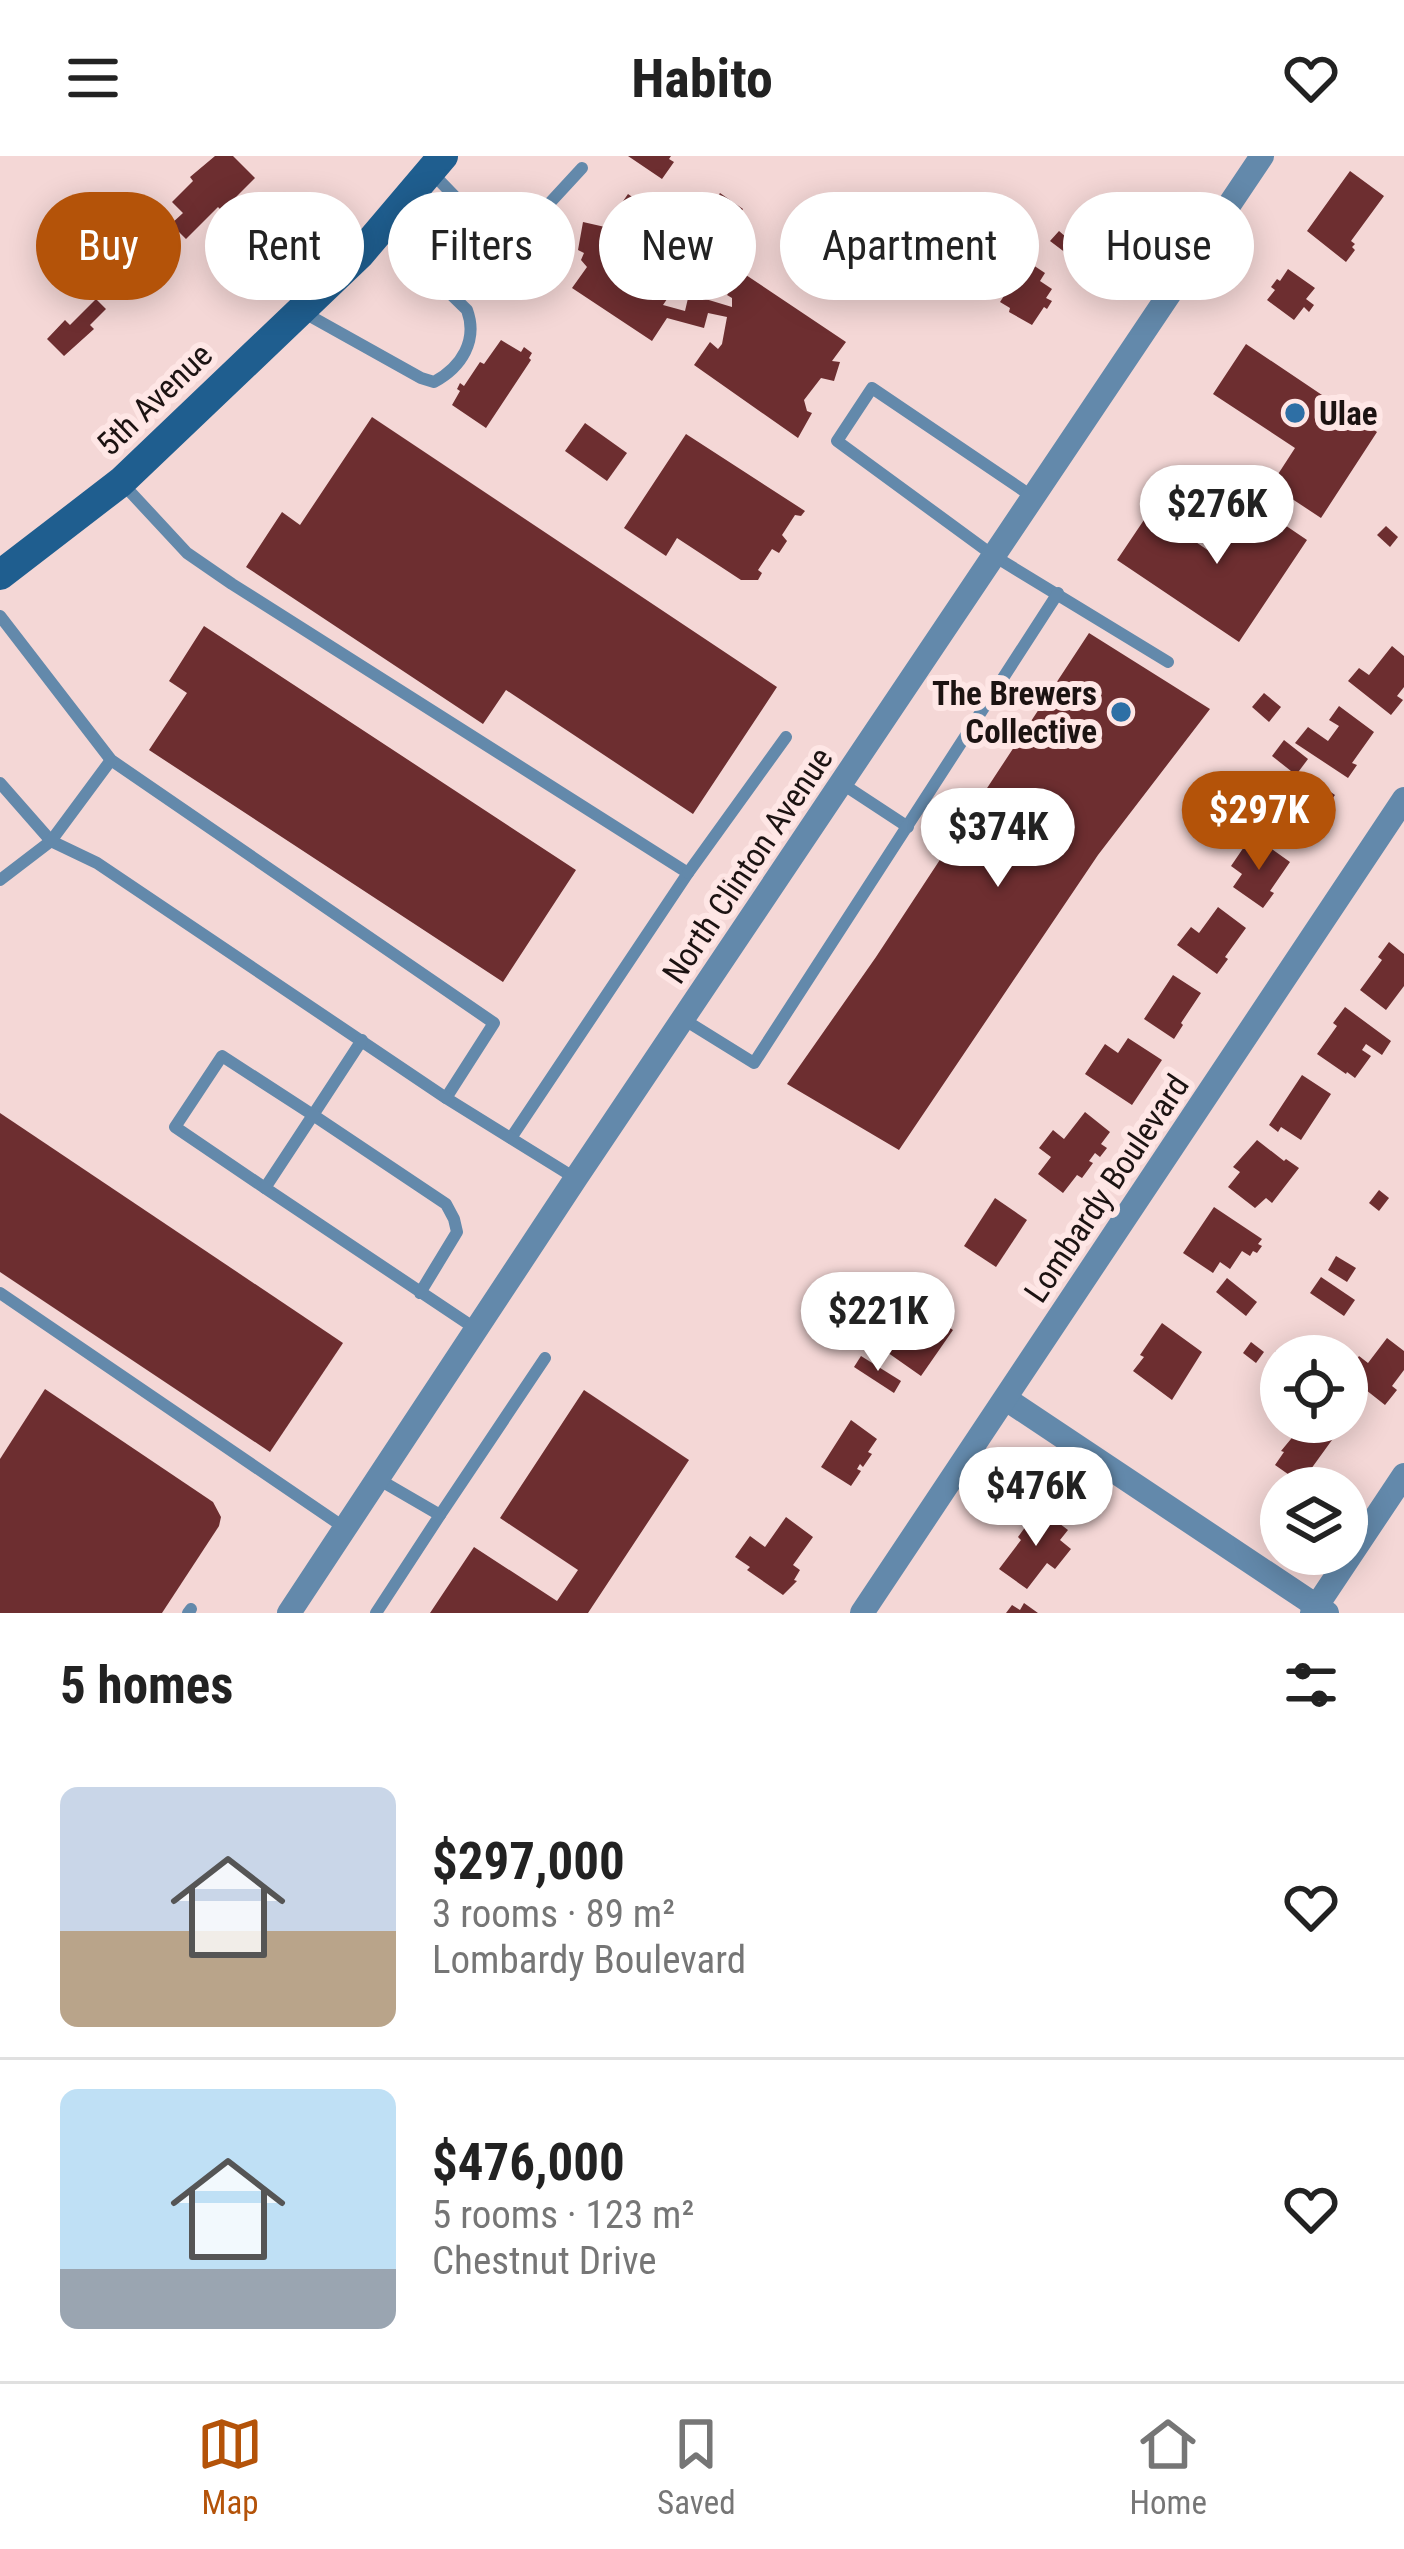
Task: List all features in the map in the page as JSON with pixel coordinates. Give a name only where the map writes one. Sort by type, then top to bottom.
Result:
[{"type":"main road","name":"5th Avenue","points":[[0,574],[122,482],[359,255],[436,164]]},
{"type":"street","name":"North Clinton Avenue","points":[[289,1613],[1262,156]]},
{"type":"street","name":"Lombardy Boulevard","points":[[862,1613],[1404,799]]},
{"type":"street","points":[[1006,1399],[1318,1611],[1404,1475]]},
{"type":"lane","points":[[436,164],[504,245],[512,245],[582,168]]},
{"type":"lane","points":[[299,310],[421,378],[434,382],[448,375],[471,343],[473,326],[467,310],[382,227]]},
{"type":"lane","points":[[1033,497],[872,388],[837,441],[994,556],[1168,662]]},
{"type":"lane","points":[[122,482],[187,553],[688,873]]},
{"type":"lane","points":[[683,1019],[754,1063],[1058,593]]},
{"type":"lane","points":[[0,616],[111,760],[494,1023],[446,1098]]},
{"type":"lane","points":[[511,1138],[785,737]]},
{"type":"lane","points":[[0,880],[51,841],[111,760]]},
{"type":"lane","points":[[0,783],[51,841],[97,863],[446,1098],[576,1178]]},
{"type":"lane","points":[[842,783],[908,827]]},
{"type":"lane","points":[[265,1188],[362,1040]]},
{"type":"lane","points":[[420,1293],[457,1232],[446,1204],[222,1056],[175,1127],[420,1293],[476,1329]]},
{"type":"lane","points":[[0,1294],[345,1528]]},
{"type":"lane","points":[[376,1613],[545,1358]]},
{"type":"lane","points":[[378,1479],[440,1515]]},
{"type":"building","points":[[215,156],[233,156],[255,178],[241,192],[205,192],[205,220],[186,239],[181,234],[181,193],[193,181],[190,177]]},
{"type":"building","points":[[628,156],[671,156],[674,162],[662,179]]},
{"type":"building","points":[[1350,171],[1384,196],[1351,241],[1355,250],[1346,262],[1307,231]]},
{"type":"building","points":[[583,222],[599,226],[599,300],[666,300],[663,305],[685,311],[688,300],[732,307],[732,300],[756,300],[756,282],[846,342],[832,361],[840,362],[834,381],[821,378],[804,400],[812,413],[798,438],[694,365],[710,342],[718,349],[722,344],[727,317],[708,313],[704,328],[667,318],[652,341],[575,290],[587,267],[581,260],[584,253],[578,250]]},
{"type":"building","points":[[1059,231],[1063,234],[1063,251],[1050,241]]},
{"type":"building","points":[[1039,269],[1045,273],[1040,281],[1052,289],[1046,298],[1052,301],[1032,325],[1000,302],[1039,300]]},
{"type":"building","points":[[1288,269],[1315,288],[1306,299],[1314,305],[1309,312],[1304,307],[1294,320],[1267,300],[1275,290],[1271,287]]},
{"type":"building","points":[[95,300],[106,309],[90,325],[94,329],[64,356],[47,339],[65,320],[70,325]]},
{"type":"building","points":[[501,340],[521,352],[524,347],[532,353],[531,360],[486,428],[452,405],[460,383],[464,386]]},
{"type":"building","name":"Ulae","points":[[1246,344],[1377,432],[1321,518],[1271,485],[1295,448],[1213,394]]},
{"type":"building","points":[[372,417],[777,687],[693,814],[506,690],[483,724],[246,567],[282,512],[300,525]]},
{"type":"building","points":[[585,423],[627,453],[607,481],[565,451]]},
{"type":"building","points":[[686,434],[805,511],[795,515],[782,535],[787,541],[779,553],[772,549],[758,570],[762,573],[758,580],[741,580],[677,538],[666,556],[624,528]]},
{"type":"building","points":[[1251,502],[1307,540],[1239,642],[1117,560],[1150,511],[1215,555]]},
{"type":"building","points":[[1386,526],[1398,537],[1390,547],[1377,535]]},
{"type":"building","points":[[204,626],[576,870],[503,982],[149,750],[187,693],[169,681]]},
{"type":"building","points":[[1089,633],[1210,709],[1098,855],[899,1150],[787,1084]]},
{"type":"building","points":[[1392,646],[1404,656],[1404,687],[1397,696],[1403,700],[1391,715],[1348,681],[1359,668],[1369,675]]},
{"type":"building","points":[[1264,693],[1281,707],[1269,722],[1252,707]]},
{"type":"building","points":[[1339,706],[1374,732],[1352,763],[1357,765],[1348,778],[1295,743],[1308,727],[1328,741],[1339,726],[1329,720]]},
{"type":"building","points":[[1284,740],[1308,759],[1296,775],[1272,756]]},
{"type":"building","points":[[1306,775],[1335,795],[1307,842],[1276,819]]},
{"type":"building","points":[[1262,842],[1290,862],[1263,908],[1233,887],[1242,874],[1231,866],[1246,844],[1256,851]]},
{"type":"building","points":[[1218,907],[1246,928],[1217,974],[1177,945],[1191,927],[1199,933]]},
{"type":"building","points":[[1389,942],[1404,954],[1404,986],[1386,1010],[1360,990]]},
{"type":"building","points":[[1173,975],[1201,993],[1174,1039],[1144,1019]]},
{"type":"building","points":[[1345,1007],[1391,1041],[1382,1055],[1366,1044],[1362,1050],[1371,1056],[1355,1078],[1317,1054]]},
{"type":"building","points":[[1128,1038],[1162,1060],[1132,1105],[1085,1074],[1105,1044],[1118,1053]]},
{"type":"building","points":[[1302,1075],[1331,1094],[1301,1140],[1269,1125]]},
{"type":"building","points":[[1085,1112],[1110,1132],[1101,1144],[1107,1148],[1100,1157],[1095,1153],[1082,1178],[1077,1175],[1063,1193],[1038,1174],[1051,1157],[1039,1148],[1053,1130],[1064,1139]]},
{"type":"building","points":[[0,1113],[343,1343],[270,1452],[0,1272]]},
{"type":"building","points":[[1257,1140],[1299,1168],[1272,1203],[1266,1198],[1255,1208],[1228,1187],[1240,1172],[1233,1167]]},
{"type":"building","points":[[1379,1190],[1389,1198],[1379,1211],[1369,1203]]},
{"type":"building","points":[[995,1198],[1027,1220],[996,1267],[964,1246]]},
{"type":"building","points":[[1214,1207],[1262,1239],[1258,1244],[1262,1246],[1250,1256],[1242,1251],[1230,1269],[1220,1262],[1213,1273],[1183,1253]]},
{"type":"building","points":[[1336,1256],[1356,1268],[1347,1282],[1328,1270]]},
{"type":"building","points":[[1321,1277],[1355,1300],[1344,1316],[1310,1293]]},
{"type":"building","points":[[1227,1278],[1257,1302],[1246,1316],[1216,1292]]},
{"type":"building","points":[[924,1310],[953,1330],[921,1376],[874,1343],[894,1314],[912,1326]]},
{"type":"building","points":[[1162,1323],[1202,1352],[1172,1400],[1133,1371]]},
{"type":"building","points":[[1387,1338],[1404,1351],[1404,1370],[1392,1386],[1397,1390],[1385,1405],[1368,1392],[1368,1363]]},
{"type":"building","points":[[1251,1342],[1260,1349],[1260,1358],[1256,1363],[1243,1353]]},
{"type":"building","points":[[861,1356],[901,1381],[894,1393],[854,1367]]},
{"type":"building","points":[[45,1389],[213,1502],[221,1517],[162,1613],[0,1613],[0,1459]]},
{"type":"building","points":[[584,1390],[689,1460],[588,1613],[430,1613],[474,1547],[557,1601],[578,1570],[500,1518]]},
{"type":"building","points":[[851,1420],[877,1439],[851,1486],[821,1467]]},
{"type":"building","points":[[1288,1443],[1330,1443],[1312,1467],[1278,1467]]},
{"type":"building","points":[[1039,1508],[1068,1530],[1060,1540],[1071,1549],[1055,1569],[1047,1563],[1027,1589],[999,1569]]},
{"type":"building","points":[[786,1517],[813,1537],[793,1565],[800,1570],[797,1581],[783,1595],[735,1557],[750,1536],[765,1547]]},
{"type":"building","points":[[1024,1603],[1038,1613],[1006,1613],[1012,1605],[1020,1610]]},
{"type":"place","name":"Ulae","points":[[1295,413]]},
{"type":"place","name":"The Brewers Collective","points":[[1121,712]]}]
